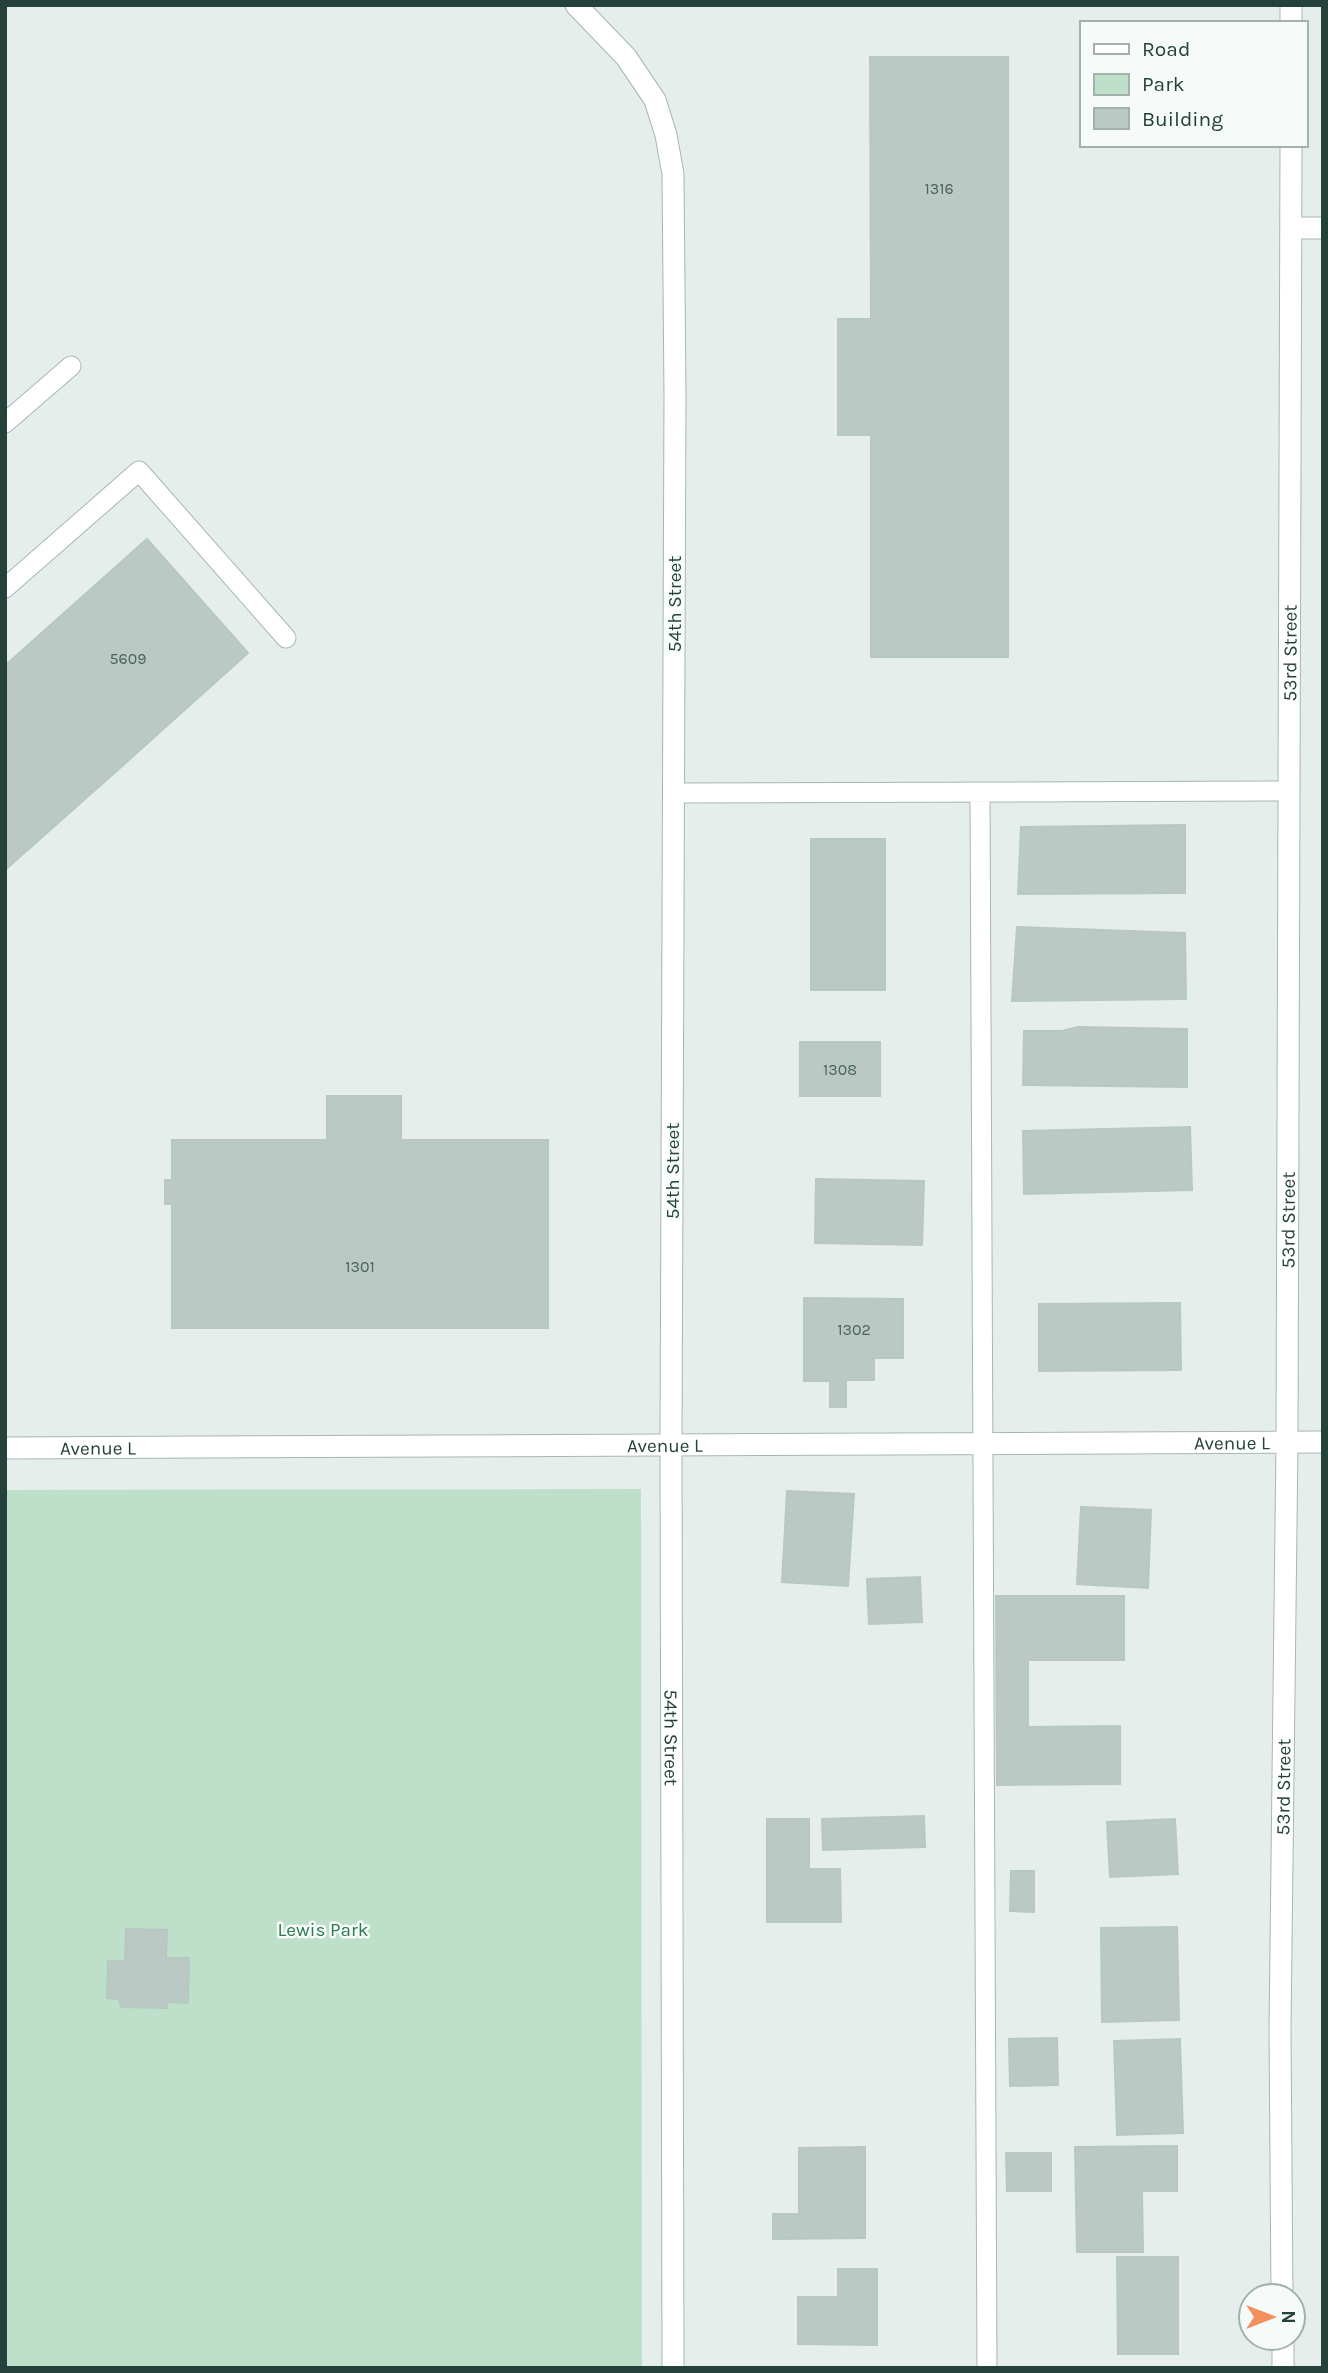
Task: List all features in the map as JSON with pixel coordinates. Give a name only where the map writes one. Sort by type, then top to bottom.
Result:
[{"type":"street","name":"54th Street","points":[[576,5],[626,58],[655,100],[666,135],[673,174],[673,2368]]},
{"type":"street","name":"53rd Street","points":[[1282,2282],[1280,2030],[1287,1442],[1292,147]]},
{"type":"street","points":[[1292,228],[1323,228]]},
{"type":"street","name":"Avenue L","points":[[5,1448],[1323,1442]]},
{"type":"lane","points":[[5,423],[71,366]]},
{"type":"lane","points":[[5,588],[139,471],[286,638]]},
{"type":"lane","points":[[674,793],[1290,791]]},
{"type":"lane","points":[[980,792],[987,2368]]},
{"type":"green space","name":"Lewis Park","points":[[641,1489],[642,2368],[5,2368],[5,1490]]},
{"type":"building","points":[[870,57],[1008,57],[1008,479],[871,480],[871,435],[838,435],[838,319],[871,319]]},
{"type":"building","points":[[1008,479],[1008,657],[871,657],[871,480]]},
{"type":"building","points":[[147,539],[248,653],[111,776],[9,662]]},
{"type":"building","points":[[9,662],[111,776],[5,870],[5,665]]},
{"type":"building","points":[[1185,825],[1185,893],[1018,894],[1021,827]]},
{"type":"building","points":[[811,839],[885,839],[885,990],[811,990]]},
{"type":"building","points":[[1017,927],[1185,933],[1186,999],[1012,1001]]},
{"type":"building","points":[[1078,1027],[1187,1029],[1187,1087],[1023,1085],[1024,1031],[1062,1031]]},
{"type":"building","points":[[800,1042],[880,1042],[880,1096],[800,1096]]},
{"type":"building","points":[[327,1096],[401,1096],[401,1140],[548,1140],[548,1328],[172,1328],[172,1204],[165,1204],[165,1180],[172,1180],[172,1140],[327,1140]]},
{"type":"building","points":[[1190,1127],[1192,1190],[1024,1194],[1023,1131]]},
{"type":"building","points":[[816,1179],[924,1181],[922,1245],[815,1243]]},
{"type":"building","points":[[804,1298],[903,1299],[903,1358],[874,1358],[874,1380],[846,1380],[846,1407],[830,1407],[830,1381],[804,1381]]},
{"type":"building","points":[[1180,1303],[1181,1370],[1039,1371],[1039,1304]]},
{"type":"building","points":[[787,1491],[854,1494],[848,1586],[782,1582]]},
{"type":"building","points":[[1081,1507],[1151,1510],[1148,1588],[1077,1584]]},
{"type":"building","points":[[920,1577],[922,1622],[869,1624],[867,1579]]},
{"type":"building","points":[[996,1596],[1124,1596],[1124,1660],[1028,1660],[1028,1727],[1120,1726],[1120,1784],[997,1785]]},
{"type":"building","points":[[924,1816],[925,1847],[823,1850],[822,1819]]},
{"type":"building","points":[[767,1819],[809,1819],[809,1869],[840,1869],[841,1922],[767,1922]]},
{"type":"building","points":[[1175,1819],[1178,1874],[1110,1877],[1107,1822]]},
{"type":"building","points":[[1011,1871],[1034,1871],[1034,1912],[1010,1911]]},
{"type":"building","points":[[1177,1927],[1179,2020],[1102,2022],[1101,1928]]},
{"type":"building","points":[[126,1929],[167,1930],[166,1958],[189,1958],[188,2003],[167,2002],[167,2008],[121,2007],[119,1999],[107,1998],[108,1961],[125,1961]]},
{"type":"building","points":[[1057,2038],[1058,2085],[1010,2086],[1009,2039]]},
{"type":"building","points":[[1180,2039],[1183,2133],[1117,2135],[1114,2041]]},
{"type":"building","points":[[1177,2146],[1177,2191],[1142,2191],[1143,2252],[1077,2252],[1075,2147]]},
{"type":"building","points":[[865,2147],[865,2238],[773,2239],[773,2214],[799,2214],[799,2148]]},
{"type":"building","points":[[1006,2153],[1051,2153],[1051,2191],[1007,2191]]},
{"type":"building","points":[[1117,2257],[1178,2257],[1178,2354],[1118,2354]]},
{"type":"building","points":[[838,2269],[877,2269],[877,2345],[798,2344],[798,2297],[838,2297]]}]
